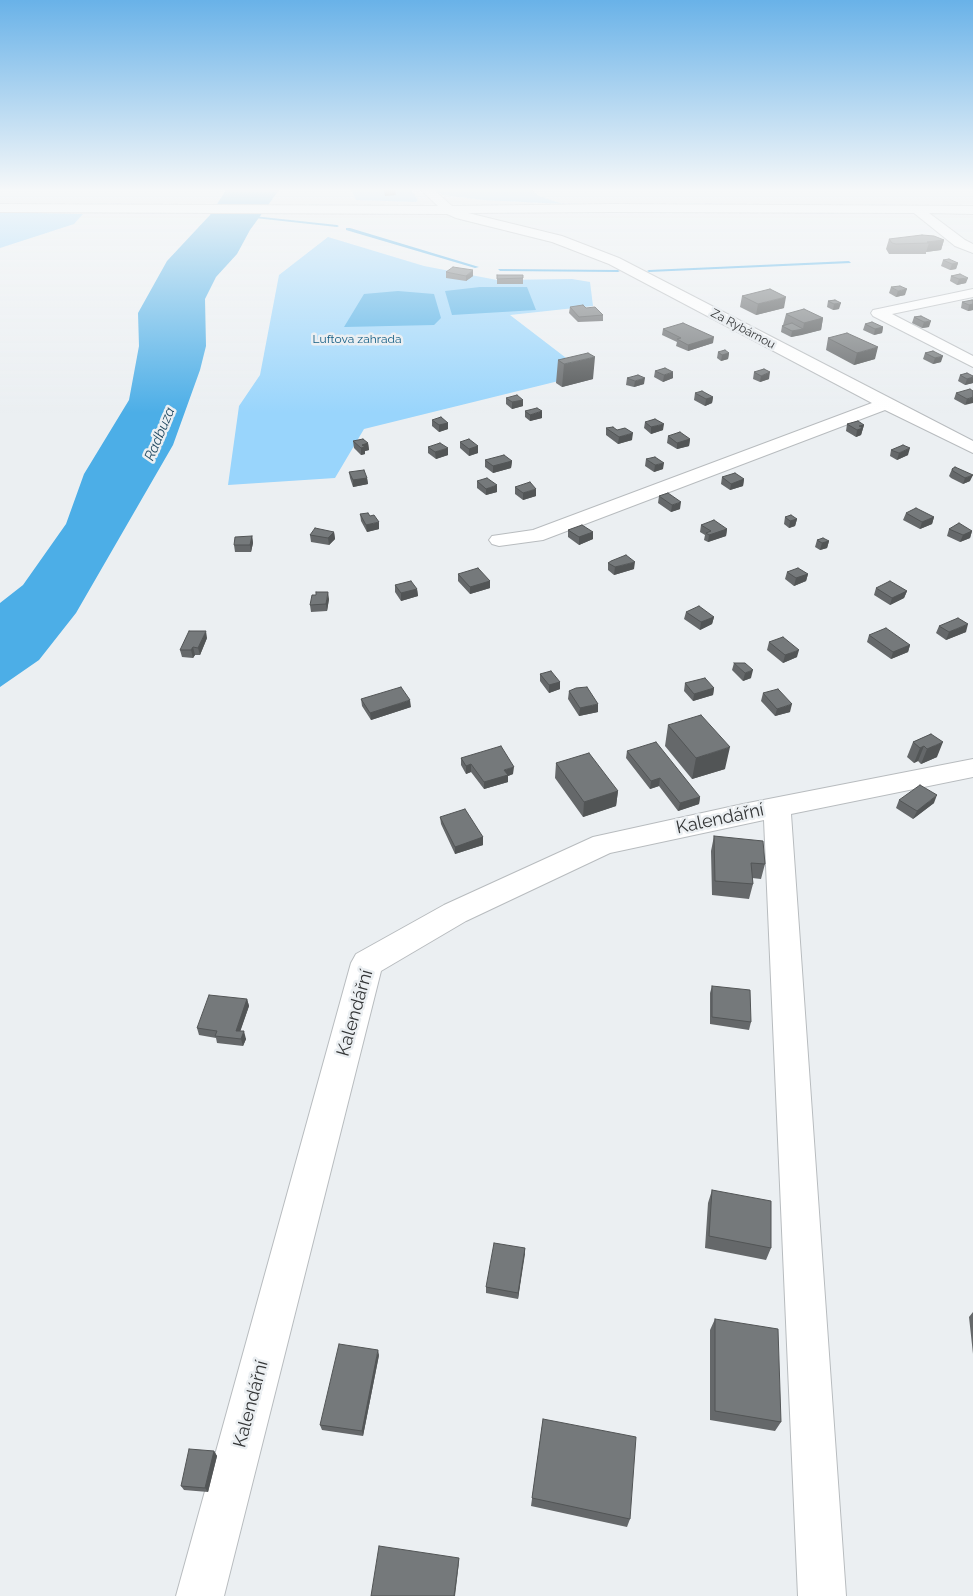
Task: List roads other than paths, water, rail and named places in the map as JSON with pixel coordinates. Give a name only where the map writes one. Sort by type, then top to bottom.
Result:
[{"type":"street","name":"Za Rybárnou","points":[[621,264],[973,448]]},
{"type":"street","points":[[973,294],[878,313],[973,362]]},
{"type":"street","points":[[499,540],[536,536],[886,404]]},
{"type":"street","name":"Kalendářní","points":[[200,1596],[367,963],[455,913],[603,844],[973,768]]},
{"type":"street","points":[[777,807],[822,1596]]},
{"type":"water","name":"Radbuza","points":[[165,264],[227,264],[216,277],[205,299],[206,346],[200,370],[173,445],[76,613],[39,660],[0,687],[0,603],[23,585],[66,524],[84,474],[129,400],[139,346],[138,313]]},
{"type":"water","points":[[480,287],[527,287],[536,310],[452,315],[445,291]]},
{"type":"water","points":[[398,291],[434,294],[441,318],[434,325],[344,327],[364,294]]},
{"type":"waterway","points":[[468,264],[477,267]]},
{"type":"waterway","points":[[649,271],[794,264]]},
{"type":"waterway","points":[[500,270],[618,271]]},
{"type":"park label","name":"Luftova zahrada","points":[[357,339]]}]
